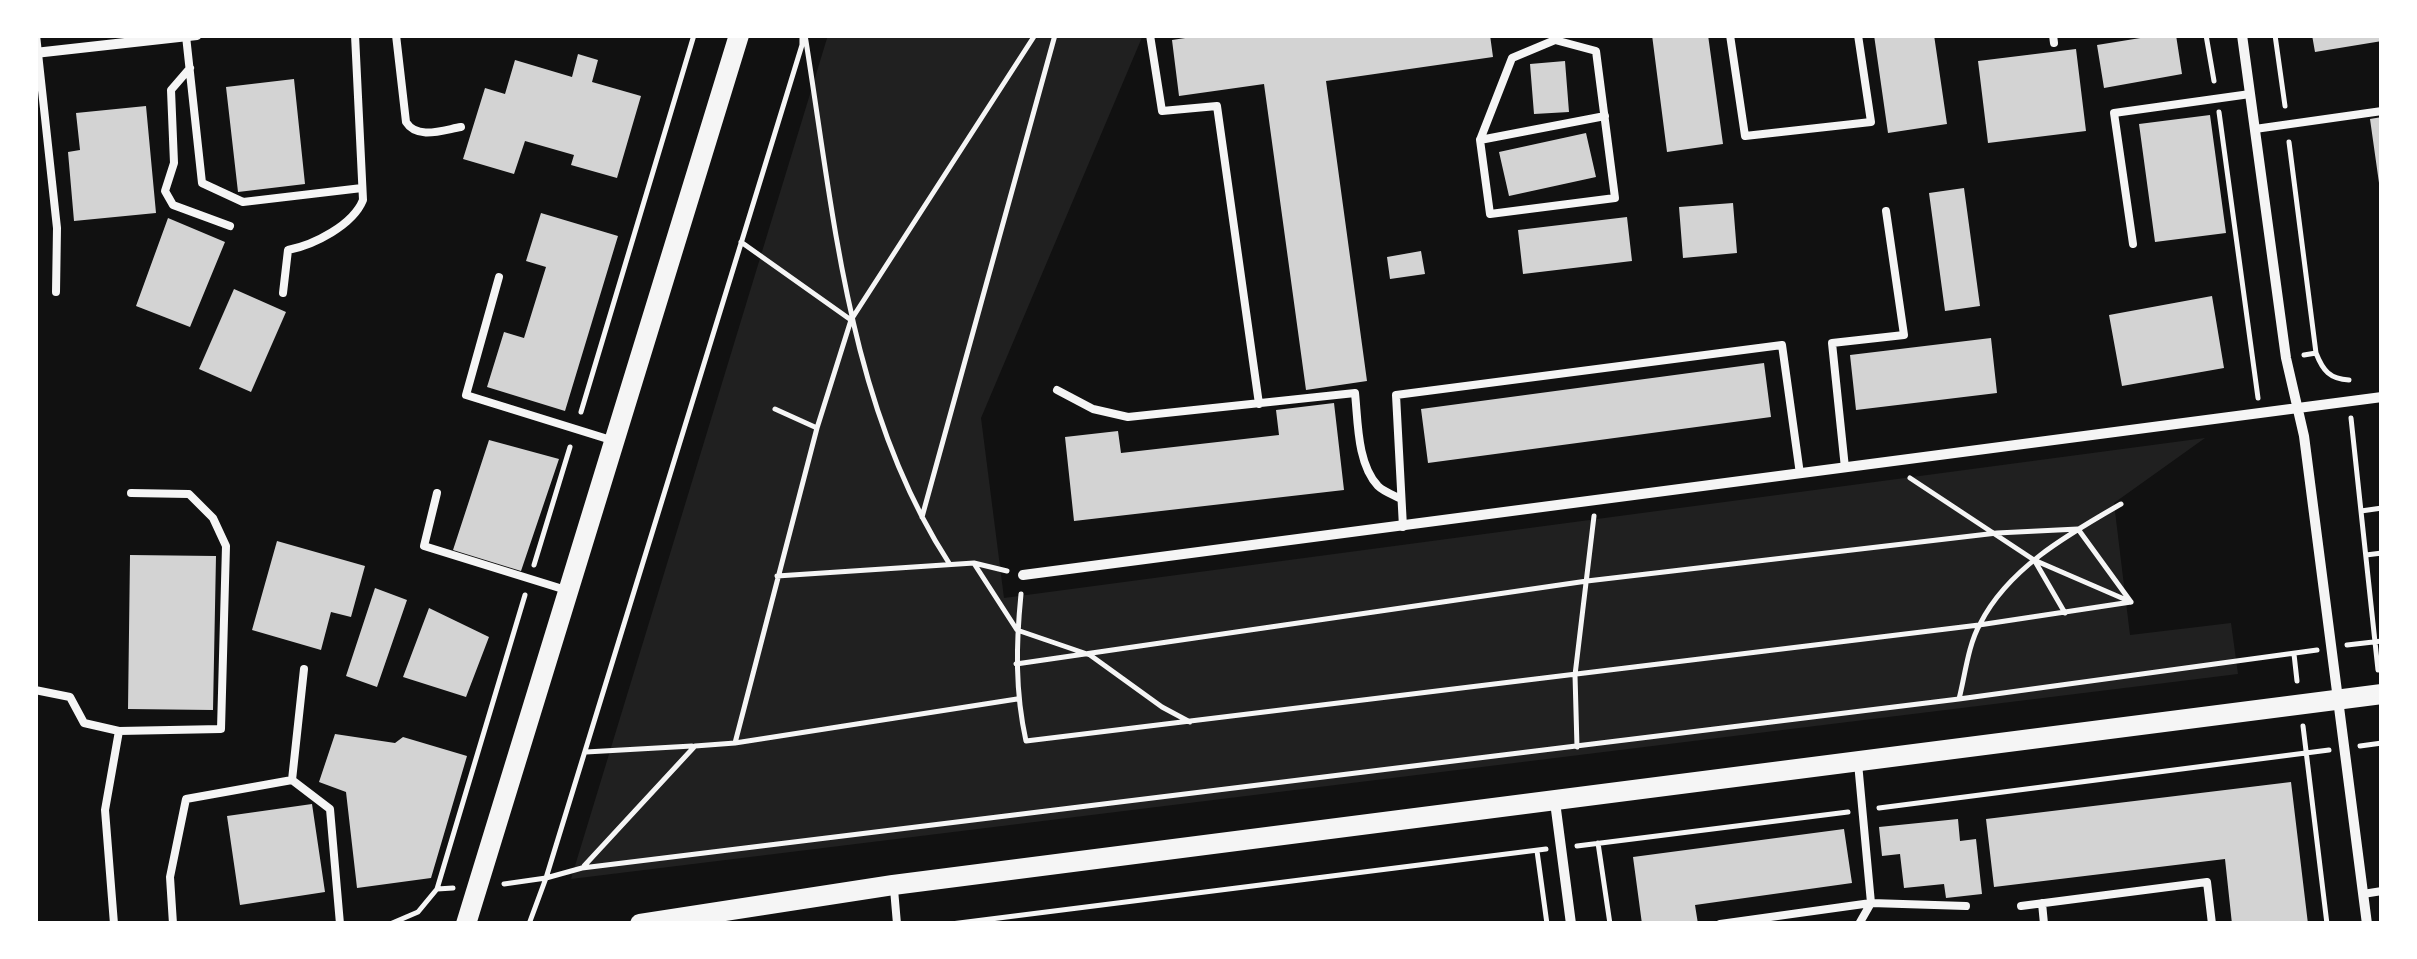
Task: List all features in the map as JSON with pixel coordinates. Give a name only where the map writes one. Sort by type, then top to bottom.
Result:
[{"type":"main road","points":[[466,924],[739,35]]},
{"type":"main road","points":[[640,924],[894,885],[2381,694]]},
{"type":"street","points":[[36,53],[197,35]]},
{"type":"street","points":[[2242,35],[2286,358],[2300,407],[2367,924]]},
{"type":"street","points":[[1024,575],[2382,396]]},
{"type":"street","points":[[1555,802],[1571,924]]},
{"type":"lane","points":[[36,35],[58,228],[56,292]]},
{"type":"lane","points":[[282,293],[288,250],[304,246],[358,214],[363,200],[355,35]]},
{"type":"lane","points":[[396,35],[410,129],[418,133],[462,127]]},
{"type":"lane","points":[[1150,35],[1162,110],[1217,106],[1259,404]]},
{"type":"lane","points":[[1730,35],[1744,136],[1871,122],[1858,35]]},
{"type":"lane","points":[[186,36],[202,183],[243,202],[362,188]]},
{"type":"lane","points":[[1555,37],[1596,51],[1604,116],[1615,198],[1490,214],[1480,140],[1512,58],[1555,37]]},
{"type":"lane","points":[[190,68],[171,90],[174,162],[165,190],[173,205],[230,226]]},
{"type":"lane","points":[[2134,244],[2114,113],[2250,94]]},
{"type":"lane","points":[[2255,129],[2382,111]]},
{"type":"lane","points":[[1480,140],[1604,116]]},
{"type":"lane","points":[[1845,468],[1832,343],[1904,335],[1886,211]]},
{"type":"lane","points":[[498,277],[466,395],[616,441]]},
{"type":"lane","points":[[1403,527],[1396,395],[1782,345],[1800,474]]},
{"type":"lane","points":[[1057,390],[1093,409],[1128,417],[1355,393],[1368,468],[1378,485],[1399,498]]},
{"type":"lane","points":[[35,690],[70,697],[84,723],[119,730],[221,728],[226,546],[212,518],[188,494],[131,493]]},
{"type":"lane","points":[[438,493],[424,546],[570,592]]},
{"type":"lane","points":[[292,780],[304,669]]},
{"type":"lane","points":[[114,924],[106,810],[119,730]]},
{"type":"lane","points":[[1858,763],[1871,904],[1859,924]]},
{"type":"lane","points":[[173,924],[170,878],[186,798],[292,780],[330,809],[340,924]]},
{"type":"lane","points":[[2020,906],[2207,882],[2212,924]]},
{"type":"lane","points":[[894,885],[897,924]]},
{"type":"lane","points":[[2363,894],[2382,892]]},
{"type":"lane","points":[[2042,902],[2044,924]]},
{"type":"lane","points":[[1720,924],[1871,904],[1966,906]]},
{"type":"path","points":[[390,924],[418,912],[437,889],[694,35]]},
{"type":"path","points":[[529,924],[586,752],[804,35]]},
{"type":"path","points":[[804,35],[851,320],[883,423],[921,520],[950,564]]},
{"type":"path","points":[[735,742],[817,428],[851,320],[1035,35]]},
{"type":"path","points":[[921,520],[1055,35]]},
{"type":"path","points":[[2206,35],[2260,412]]},
{"type":"path","points":[[2276,35],[2316,354],[2326,373],[2336,379],[2365,378]]},
{"type":"path","points":[[793,44],[802,46]]},
{"type":"path","points":[[741,242],[851,320]]},
{"type":"path","points":[[2253,363],[2316,354]]},
{"type":"path","points":[[2348,380],[2381,694]]},
{"type":"path","points":[[775,410],[817,428]]},
{"type":"path","points":[[1887,462],[2034,560],[2131,602]]},
{"type":"path","points":[[1576,747],[1575,675],[1596,501]]},
{"type":"path","points":[[1959,699],[1979,625],[2002,592],[2034,560],[2121,504]]},
{"type":"path","points":[[2361,511],[2382,508]]},
{"type":"path","points":[[1016,664],[1587,581],[1997,533],[2078,529]]},
{"type":"path","points":[[2078,529],[2131,602]]},
{"type":"path","points":[[2366,555],[2382,553]]},
{"type":"path","points":[[2034,560],[2065,613]]},
{"type":"path","points":[[777,576],[974,563],[1024,575],[1016,664],[1017,699],[1026,741],[1979,625],[2131,602]]},
{"type":"path","points":[[974,563],[1018,630],[1090,655],[1162,707],[1190,722]]},
{"type":"path","points":[[525,882],[582,868],[1576,747],[2294,654]]},
{"type":"path","points":[[586,752],[735,742],[1017,699]]},
{"type":"path","points":[[2300,705],[2327,924]]},
{"type":"path","points":[[582,868],[695,746]]},
{"type":"path","points":[[952,924],[2306,754]]},
{"type":"path","points":[[1598,843],[1610,924]]},
{"type":"path","points":[[1537,850],[1547,924]]},
{"type":"path","points":[[437,889],[446,888]]},
{"type":"shaded area","points":[[828,35],[1143,35],[981,418],[1004,598],[2205,438],[2114,503],[2130,635],[2231,623],[2238,674],[571,879]]},
{"type":"building","points":[[1205,35],[1490,35],[1493,57],[1326,81],[1367,381],[1306,390],[1264,84],[1179,96],[1172,40]]},
{"type":"building","points":[[1652,35],[1708,35],[1723,144],[1667,152]]},
{"type":"building","points":[[1874,35],[1934,35],[1947,124],[1888,133]]},
{"type":"building","points":[[2176,35],[2182,74],[2104,88],[2097,45]]},
{"type":"building","points":[[2312,35],[2382,35],[2382,41],[2315,52]]},
{"type":"building","points":[[2076,49],[2086,131],[1988,143],[1978,61]]},
{"type":"building","points":[[578,54],[598,60],[592,82],[641,96],[617,178],[571,165],[574,155],[525,141],[514,174],[463,159],[485,88],[505,94],[515,60],[572,77]]},
{"type":"building","points":[[1565,61],[1569,112],[1534,114],[1530,64]]},
{"type":"building","points":[[294,79],[305,184],[238,192],[226,87]]},
{"type":"building","points":[[146,106],[156,213],[74,221],[68,152],[80,150],[76,113]]},
{"type":"building","points":[[2210,115],[2226,233],[2155,242],[2139,124]]},
{"type":"building","points":[[2382,117],[2382,190],[2380,190],[2370,119]]},
{"type":"building","points":[[1586,133],[1596,177],[1509,196],[1499,152]]},
{"type":"building","points":[[1964,188],[1980,306],[1945,311],[1929,193]]},
{"type":"building","points":[[1733,203],[1737,253],[1683,258],[1679,207]]},
{"type":"building","points":[[541,213],[618,236],[565,411],[487,387],[504,332],[524,338],[546,267],[526,261]]},
{"type":"building","points":[[1627,217],[1632,261],[1523,274],[1518,230]]},
{"type":"building","points":[[168,218],[225,242],[190,327],[136,306]]},
{"type":"building","points":[[1421,251],[1425,274],[1390,279],[1387,257]]},
{"type":"building","points":[[234,289],[286,312],[251,392],[199,369]]},
{"type":"building","points":[[2212,296],[2224,368],[2122,386],[2109,315]]},
{"type":"building","points":[[1991,338],[1997,393],[1856,410],[1850,355]]},
{"type":"building","points":[[1764,363],[1771,417],[1428,463],[1421,409]]},
{"type":"building","points":[[1334,403],[1344,490],[1074,521],[1065,437],[1118,431],[1121,453],[1279,435],[1276,410]]},
{"type":"building","points":[[489,440],[559,459],[521,571],[453,550]]},
{"type":"building","points":[[277,541],[365,566],[351,617],[331,612],[321,650],[252,630]]},
{"type":"building","points":[[130,555],[216,556],[213,710],[128,709]]},
{"type":"building","points":[[375,588],[407,600],[377,687],[346,676]]},
{"type":"building","points":[[429,608],[489,637],[466,697],[403,677]]},
{"type":"building","points":[[335,734],[395,743],[403,737],[467,756],[431,878],[357,888],[346,792],[319,782]]},
{"type":"building","points":[[2291,782],[2308,924],[2232,924],[2225,859],[1994,887],[1986,819]]},
{"type":"building","points":[[312,804],[325,892],[240,905],[227,816]]},
{"type":"building","points":[[1958,819],[1960,841],[1976,839],[1982,894],[1946,898],[1944,884],[1904,888],[1900,854],[1882,856],[1879,827]]},
{"type":"building","points":[[1844,829],[1852,883],[1695,905],[1698,924],[1642,924],[1633,857]]}]
